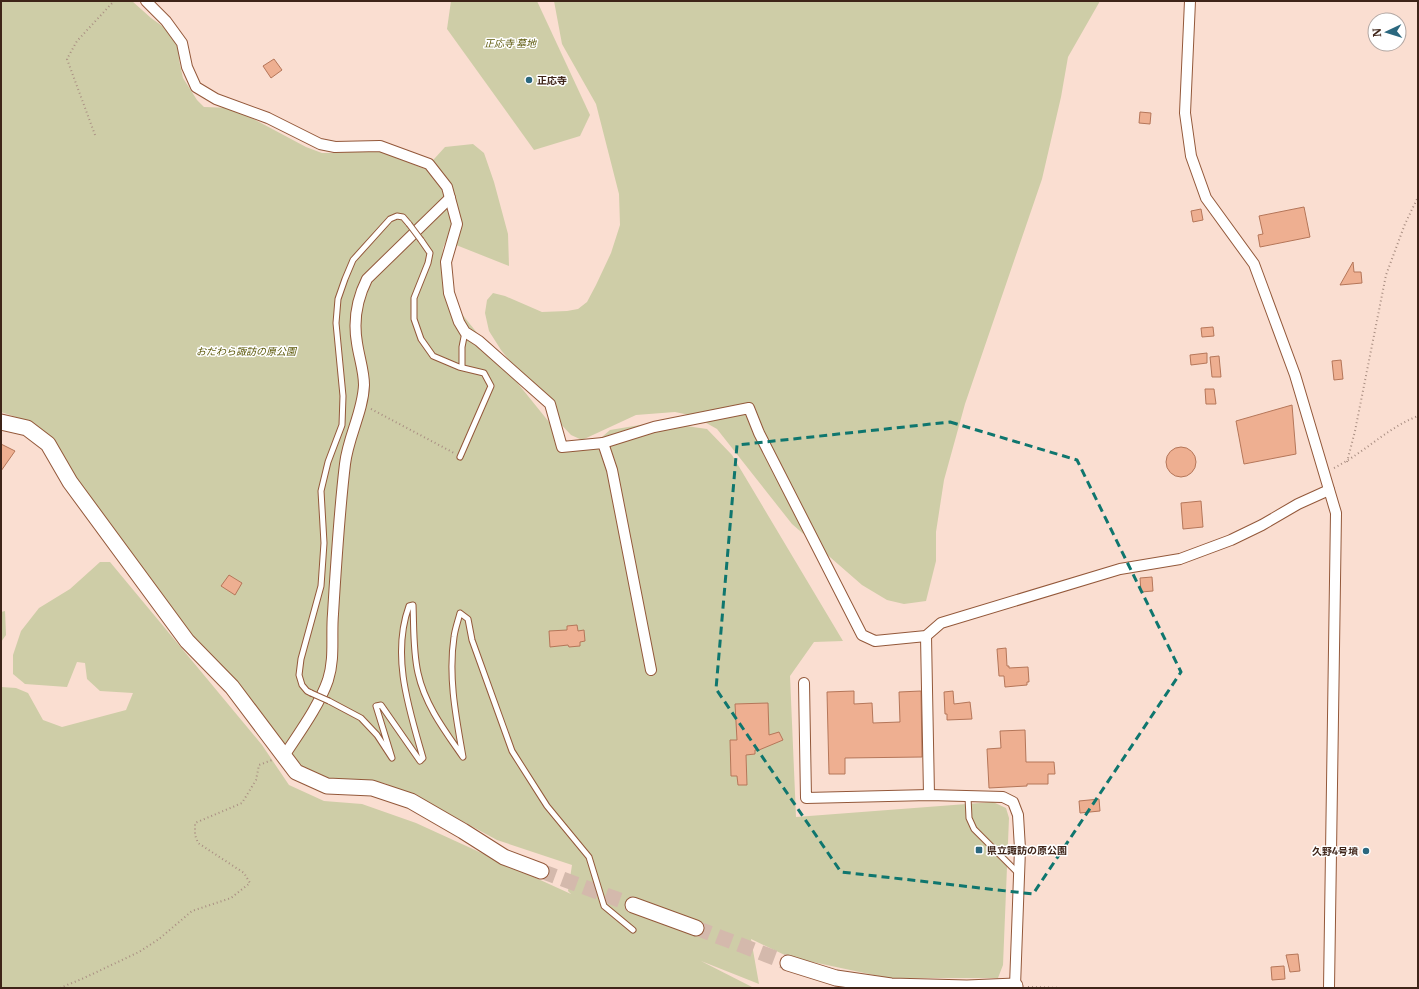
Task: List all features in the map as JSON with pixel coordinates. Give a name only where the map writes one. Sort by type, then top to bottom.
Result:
[{"type":"street","points":[[146,1],[166,21],[182,43],[187,67],[196,87],[216,99],[268,118],[320,144],[335,147],[380,146],[429,164],[447,187],[458,224],[446,262],[449,293],[459,322],[465,332],[479,341],[550,404],[562,447],[603,443],[654,427],[749,408],[759,433],[862,635],[875,641],[926,636],[941,623],[1120,570],[1180,559],[1231,540],[1262,525],[1298,504],[1329,490]]},
{"type":"street","points":[[1190,1],[1185,113],[1191,156],[1206,198],[1254,264],[1295,375],[1336,513],[1329,988]]},
{"type":"street","points":[[284,756],[313,711],[327,681],[333,658],[333,617],[340,509],[345,462],[361,404],[364,384],[356,342],[356,319],[360,294],[367,279],[450,198]]},
{"type":"street","points":[[1,422],[27,428],[48,444],[70,482],[187,641],[232,687],[296,772],[328,786],[372,788],[411,801],[504,857],[541,871]]},
{"type":"street","points":[[603,443],[612,470],[650,670]]},
{"type":"street","points":[[926,636],[929,795]]},
{"type":"street","points":[[788,963],[836,978],[891,986],[967,988],[1015,987],[1020,849],[1018,815],[1013,802],[1003,797],[929,795],[806,798],[804,683]]},
{"type":"street","points":[[633,905],[696,928]]},
{"type":"lane","points":[[460,456],[491,386],[484,373],[462,368],[433,356],[420,339],[414,319],[414,298],[428,263],[430,253],[403,217],[397,216],[390,219],[353,260],[344,279],[338,299],[336,323],[343,396],[342,426],[328,462],[321,491],[324,543],[321,586],[302,659],[299,675],[302,685],[307,691],[361,718],[377,735],[392,758],[376,706],[381,705],[420,761],[424,758],[413,724],[402,676],[401,635],[404,619],[409,606],[413,605],[415,652],[418,674],[425,693],[441,725],[463,757],[454,702],[452,668],[454,637],[460,613],[465,616],[468,619],[472,640],[512,751],[547,806],[589,857],[604,906],[633,930]]},
{"type":"lane","points":[[462,368],[462,347],[465,332]]},
{"type":"lane","points":[[968,797],[969,818],[974,829],[1020,875]]},
{"type":"path","points":[[95,135],[67,59],[77,41],[114,1]]},
{"type":"path","points":[[1347,462],[1355,431],[1386,275],[1405,224],[1418,197]]},
{"type":"path","points":[[361,404],[460,456]]},
{"type":"path","points":[[1324,473],[1347,462],[1397,425],[1418,416]]},
{"type":"path","points":[[60,988],[139,952],[159,939],[192,911],[230,898],[250,883],[244,873],[198,843],[195,835],[195,823],[242,803],[256,780],[259,765],[284,756]]},
{"type":"path","points":[[1015,987],[1063,988]]},
{"type":"highlighted area","points":[[950,422],[1077,460],[1181,672],[1033,894],[841,872],[716,689],[737,445]]},
{"type":"green space","name":"おだわら諏訪の原公園","points":[[1,1],[132,1],[151,18],[172,33],[178,41],[179,60],[183,78],[197,100],[204,107],[233,108],[306,147],[322,153],[366,151],[382,152],[425,169],[445,147],[473,144],[484,153],[494,182],[508,234],[509,266],[446,241],[443,248],[441,265],[457,308],[570,448],[594,444],[610,430],[658,422],[707,429],[732,455],[843,641],[814,642],[790,676],[796,817],[993,802],[1006,808],[1009,818],[1003,965],[998,978],[888,978],[789,957],[751,939],[759,984],[701,961],[754,988],[1,988],[1,687],[16,688],[28,693],[43,720],[62,727],[126,710],[133,693],[100,691],[87,679],[85,663],[77,662],[67,687],[25,684],[13,674],[13,655],[21,631],[39,608],[70,589],[100,562],[110,562],[262,745],[289,785],[324,801],[362,804],[416,823],[571,894],[568,891],[572,865],[497,840],[427,802],[384,783],[328,779],[302,768],[235,702],[31,422],[1,412]]},
{"type":"green space","name":"正応寺 墓地","points":[[451,1],[537,1],[590,115],[580,136],[534,150],[447,29]]},
{"type":"green space","points":[[554,1],[1100,1],[1068,57],[1061,97],[1042,179],[965,404],[944,480],[936,532],[936,561],[926,601],[904,604],[887,600],[862,585],[792,524],[717,429],[694,416],[675,412],[636,415],[582,440],[571,435],[556,419],[501,350],[489,331],[485,313],[487,300],[493,293],[505,296],[542,312],[578,309],[587,302],[611,253],[620,225],[619,194],[596,104],[562,44]]},
{"type":"green space","points":[[5,611],[6,635],[1,642],[1,612]]},
{"type":"building","points":[[274,59],[282,70],[271,78],[263,66]]},
{"type":"building","points":[[1140,112],[1151,113],[1150,124],[1139,123]]},
{"type":"building","points":[[1304,207],[1310,237],[1260,247],[1258,235],[1263,234],[1259,216]]},
{"type":"building","points":[[1201,209],[1203,220],[1193,222],[1191,211]]},
{"type":"building","points":[[1353,262],[1354,272],[1361,272],[1362,283],[1340,285]]},
{"type":"building","points":[[1213,327],[1214,336],[1202,337],[1201,328]]},
{"type":"building","points":[[1207,353],[1207,363],[1191,365],[1190,355]]},
{"type":"building","points":[[1219,356],[1221,377],[1212,377],[1210,357]]},
{"type":"building","points":[[1341,360],[1343,379],[1334,380],[1332,361]]},
{"type":"building","points":[[1205,389],[1214,389],[1216,404],[1206,404]]},
{"type":"building","points":[[1292,405],[1296,454],[1244,464],[1236,421]]},
{"type":"building","points":[[1,444],[15,451],[1,471]]},
{"type":"building","points":[[1181,447],[1192,451],[1196,462],[1192,473],[1181,477],[1170,473],[1166,462],[1170,451]]},
{"type":"building","points":[[1201,501],[1203,527],[1183,529],[1181,503]]},
{"type":"building","points":[[229,575],[242,583],[235,595],[221,586]]},
{"type":"building","points":[[1152,577],[1153,591],[1141,592],[1140,578]]},
{"type":"building","points":[[577,625],[578,631],[584,630],[585,641],[580,642],[580,646],[569,647],[568,645],[550,647],[549,631],[567,630],[567,626]]},
{"type":"building","points":[[1006,648],[1007,666],[1009,666],[1009,668],[1028,667],[1029,682],[1027,682],[1027,685],[1005,687],[1004,676],[999,676],[997,649]]},
{"type":"building","points":[[854,691],[854,704],[872,703],[873,723],[900,722],[899,692],[921,691],[922,757],[845,758],[845,774],[829,774],[827,692]]},
{"type":"building","points":[[953,691],[954,704],[970,702],[972,719],[947,720],[947,714],[945,714],[944,692]]},
{"type":"building","points":[[768,703],[769,735],[779,732],[783,740],[759,750],[755,750],[755,754],[746,755],[747,785],[738,785],[737,776],[731,776],[730,740],[737,740],[735,704]]},
{"type":"building","points":[[1025,730],[1026,762],[1054,762],[1055,774],[1048,774],[1048,784],[1027,784],[1027,786],[989,788],[987,749],[1001,748],[1000,731]]},
{"type":"building","points":[[1099,799],[1100,811],[1080,813],[1079,801]]},
{"type":"building","points":[[1298,954],[1300,971],[1290,972],[1286,955]]},
{"type":"building","points":[[1284,966],[1285,979],[1272,980],[1271,967]]},
{"type":"tunnel","points":[[541,871],[633,905]]},
{"type":"tunnel","points":[[696,928],[788,963]]},
{"type":"place","name":"正応寺","points":[[529,80]]},
{"type":"place","name":"県立諏訪の原公園","points":[[979,850]]},
{"type":"place","name":"久野4号墳","points":[[1366,851]]}]
